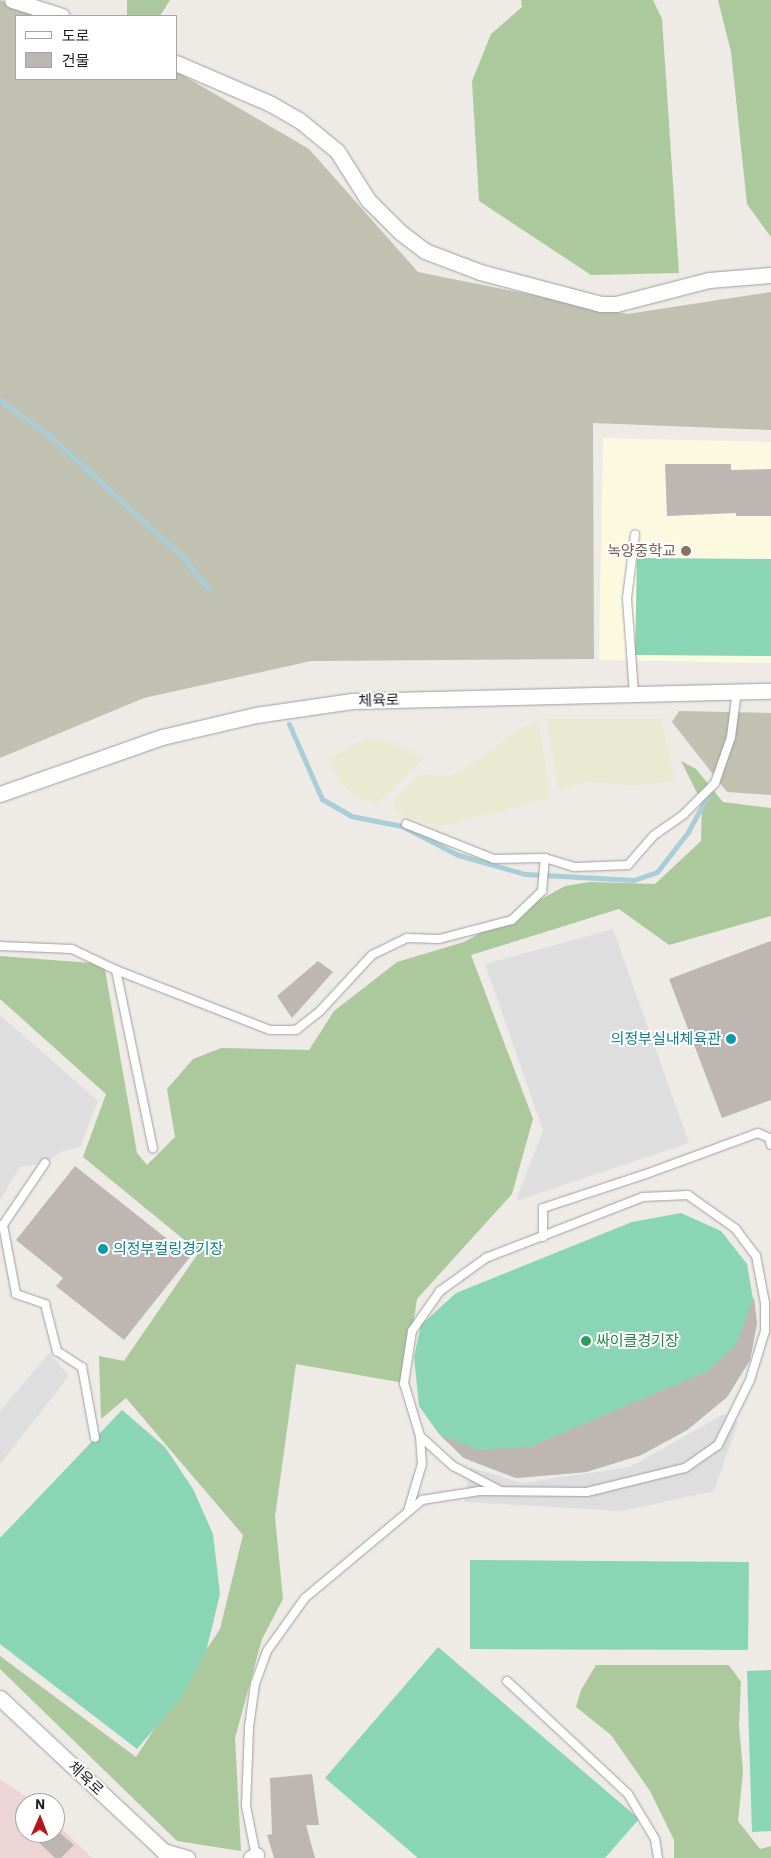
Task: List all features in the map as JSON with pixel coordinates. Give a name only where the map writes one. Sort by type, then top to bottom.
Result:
[{"type":"street","points":[[12,0],[59,15]]},
{"type":"street","points":[[178,64],[299,120],[337,151],[368,200],[425,250],[480,272],[601,304],[616,304],[709,280],[771,275]]},
{"type":"street","name":"체육로","points":[[0,794],[162,736],[256,715],[352,701],[771,691]]},
{"type":"street","name":"체육로","points":[[0,1698],[167,1854]]},
{"type":"street","points":[[167,1854],[187,1858]]},
{"type":"lane","points":[[634,694],[627,598],[635,535]]},
{"type":"lane","points":[[406,824],[494,859],[544,861],[575,867],[628,865],[653,836],[684,814],[715,783],[731,737],[737,691]]},
{"type":"lane","points":[[0,946],[72,949],[116,970],[270,1030],[296,1030],[320,1010],[372,955],[407,938],[439,940],[512,920],[542,891],[544,861]]},
{"type":"lane","points":[[116,970],[153,1148]]},
{"type":"lane","points":[[543,1237],[543,1208],[758,1133],[768,1138],[771,1145]]},
{"type":"lane","points":[[45,1163],[3,1225],[16,1294],[45,1304],[57,1350],[82,1367],[95,1438]]},
{"type":"lane","points":[[255,1857],[246,1806],[249,1727],[255,1684],[267,1651],[306,1598],[422,1500],[479,1491],[505,1493],[587,1492],[685,1468],[718,1445],[750,1380],[765,1331],[765,1303],[756,1256],[736,1229],[688,1195],[643,1197],[486,1258],[440,1292],[412,1330],[404,1383],[420,1436],[422,1464],[408,1511]]},
{"type":"lane","points":[[420,1436],[453,1466],[505,1493]]},
{"type":"lane","points":[[507,1681],[628,1794],[655,1839],[658,1858]]},
{"type":"shaded area","points":[[0,0],[35,15],[15,15],[15,80],[178,80],[179,73],[309,149],[418,272],[627,314],[771,292],[771,430],[593,423],[594,659],[311,661],[144,698],[0,758]]},
{"type":"shaded area","name":"녹양중학교","points":[[603,438],[771,442],[771,663],[599,660]]},
{"type":"shaded area","points":[[679,711],[771,713],[771,795],[727,792],[672,722]]},
{"type":"shaded area","points":[[546,719],[661,719],[675,782],[631,785],[586,782],[559,791]]},
{"type":"shaded area","points":[[539,722],[550,798],[439,827],[396,812],[393,800],[419,774],[449,777],[480,759],[518,729]]},
{"type":"shaded area","points":[[366,738],[392,742],[424,758],[377,804],[356,797],[338,780],[330,758]]},
{"type":"shaded area","points":[[613,929],[689,1143],[516,1201],[543,1130],[485,964]]},
{"type":"shaded area","points":[[0,1015],[98,1101],[80,1147],[61,1152],[45,1163],[20,1167],[0,1200]]},
{"type":"shaded area","points":[[49,1353],[69,1376],[0,1464],[0,1411]]},
{"type":"shaded area","points":[[724,1414],[738,1423],[714,1491],[622,1511],[464,1502],[470,1467],[522,1483],[630,1467]]},
{"type":"shaded area","points":[[0,1779],[20,1793],[15,1793],[15,1843],[65,1843],[65,1832],[92,1858],[0,1858]]},
{"type":"green space","points":[[127,0],[170,0],[161,15],[127,15]]},
{"type":"green space","points":[[521,0],[653,0],[662,19],[679,273],[591,275],[479,201],[472,81],[491,34],[522,7]]},
{"type":"green space","points":[[718,0],[771,0],[771,237],[747,204],[731,52]]},
{"type":"green space","points":[[637,558],[771,559],[771,656],[635,655]]},
{"type":"green space","points":[[681,761],[696,769],[723,802],[771,808],[771,916],[669,945],[619,909],[471,955],[533,1119],[512,1194],[417,1299],[404,1383],[296,1364],[275,1517],[283,1599],[262,1639],[235,1738],[241,1851],[177,1841],[0,1669],[0,1656],[136,1757],[220,1629],[243,1535],[126,1398],[101,1419],[99,1356],[124,1361],[199,1252],[83,1157],[106,1094],[0,999],[0,956],[104,964],[137,1153],[147,1165],[175,1137],[167,1089],[193,1059],[221,1048],[309,1050],[334,1011],[397,962],[464,942],[565,886],[590,882],[655,884],[701,841],[702,803]]},
{"type":"green space","name":"싸이클경기장","points":[[681,1213],[721,1231],[747,1264],[757,1323],[750,1360],[727,1397],[687,1430],[641,1455],[586,1472],[516,1478],[464,1458],[439,1434],[419,1406],[414,1357],[421,1325],[456,1293],[632,1222]]},
{"type":"green space","points":[[122,1410],[165,1447],[193,1489],[213,1534],[220,1594],[206,1652],[180,1699],[137,1749],[0,1644],[0,1538]]},
{"type":"green space","points":[[470,1560],[749,1562],[748,1650],[470,1649]]},
{"type":"green space","points":[[438,1647],[639,1819],[605,1858],[418,1858],[325,1778]]},
{"type":"green space","points":[[596,1665],[729,1665],[741,1682],[739,1725],[743,1771],[738,1821],[760,1849],[771,1846],[771,1858],[674,1858],[674,1840],[650,1791],[611,1735],[576,1707],[581,1690]]},
{"type":"green space","points":[[771,1670],[771,1831],[752,1832],[747,1671]]},
{"type":"building","points":[[665,464],[731,464],[731,470],[771,469],[771,516],[736,516],[736,513],[667,516]]},
{"type":"building","name":"의정부실내체육관","points":[[771,941],[771,1100],[722,1118],[669,979]]},
{"type":"building","points":[[318,961],[333,972],[292,1018],[277,996]]},
{"type":"building","name":"의정부컬링경기장","points":[[75,1166],[190,1257],[124,1340],[56,1286],[63,1278],[16,1240]]},
{"type":"building","points":[[754,1297],[757,1323],[750,1360],[727,1397],[687,1430],[641,1455],[586,1472],[516,1478],[464,1458],[440,1435],[479,1450],[530,1447],[708,1371],[736,1345]]},
{"type":"building","points":[[312,1774],[319,1825],[306,1825],[315,1858],[274,1858],[267,1835],[272,1834],[270,1778]]},
{"type":"building","points":[[65,1837],[74,1845],[61,1858],[55,1858],[39,1843],[65,1843]]},
{"type":"waterway","points":[[0,400],[50,436],[182,556],[208,588]]},
{"type":"waterway","points":[[289,724],[322,799],[351,816],[402,826],[458,855],[525,874],[634,880],[657,872],[688,832],[710,791]]},
{"type":"place","name":"녹양중학교","points":[[686,551]]},
{"type":"place","name":"의정부실내체육관","points":[[731,1039]]},
{"type":"place","name":"의정부컬링경기장","points":[[103,1249]]},
{"type":"place","name":"싸이클경기장","points":[[586,1341]]}]
